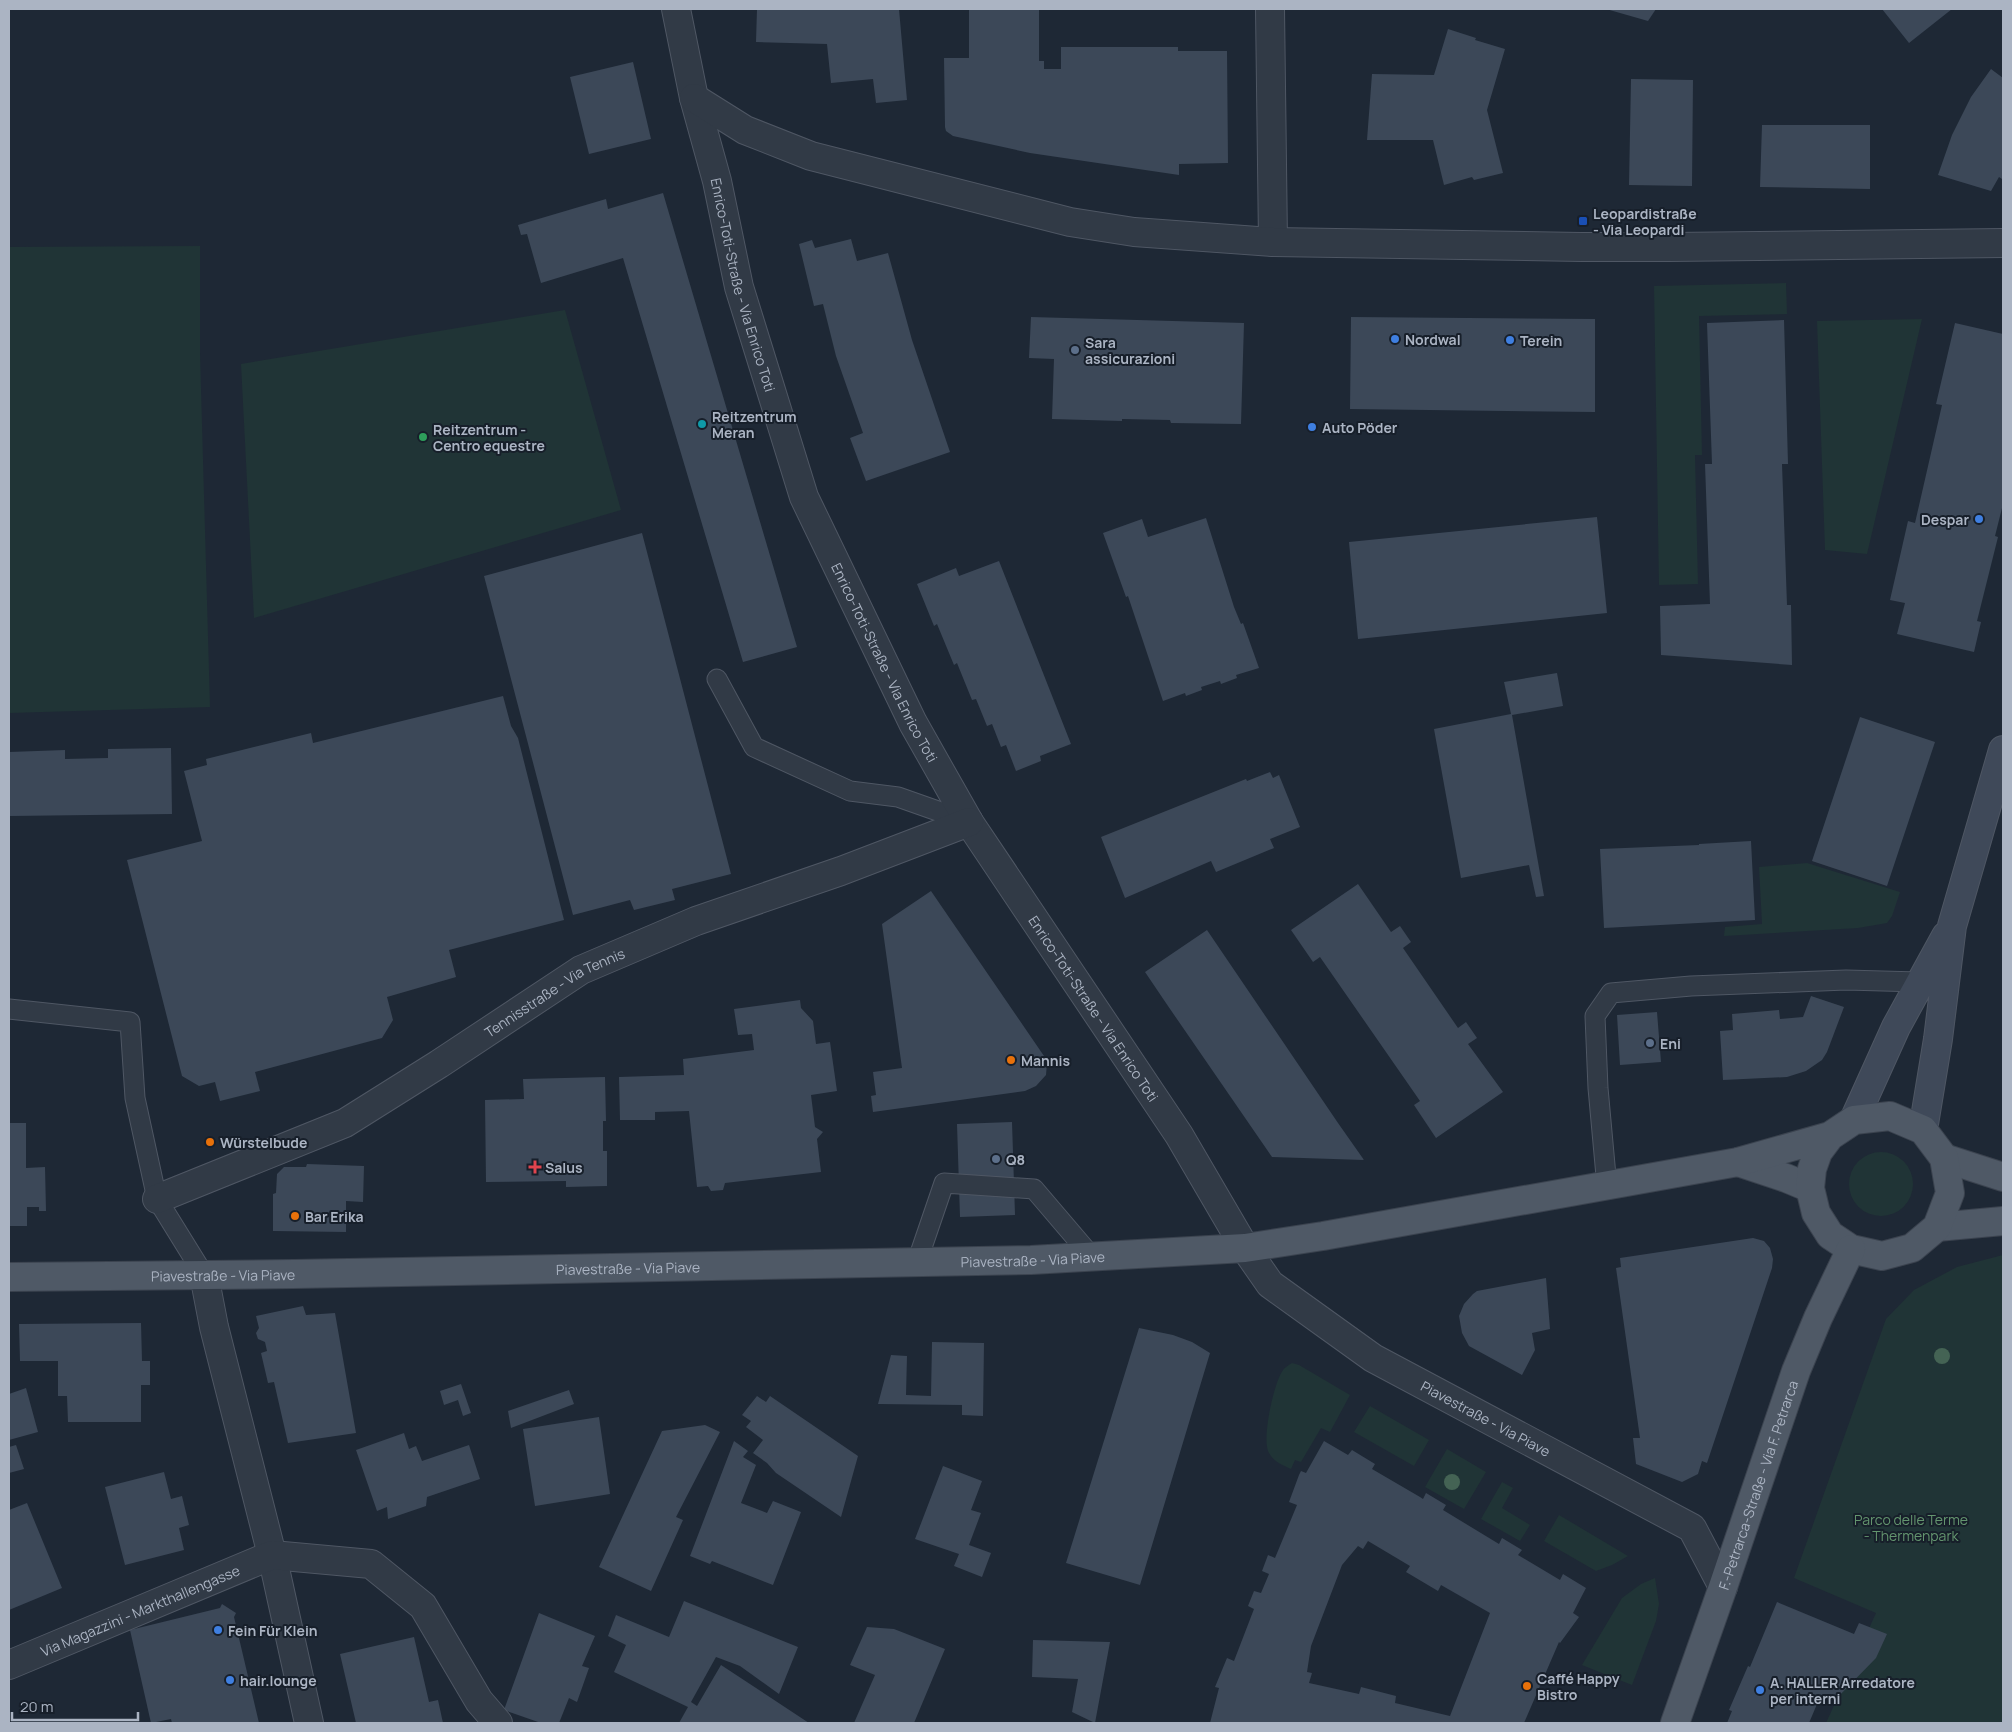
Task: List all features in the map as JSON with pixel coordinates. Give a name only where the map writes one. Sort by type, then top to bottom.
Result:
[{"type":"main road","name":"Piavestraße - Via Piave","points":[[9,1277],[917,1262],[1092,1257],[1245,1248],[1607,1187],[1738,1162],[1830,1136],[1854,1120],[1890,1116],[1923,1130],[1944,1158],[1950,1194],[1937,1227],[1912,1248],[1882,1256],[1852,1249],[1830,1235],[1816,1213],[1810,1188],[1812,1169],[1818,1152],[1830,1136]]},
{"type":"main road","points":[[1944,1158],[2003,1177]]},
{"type":"main road","name":"Piavestraße - Via Piave","points":[[1738,1162],[1810,1188]]},
{"type":"main road","points":[[1937,1227],[2003,1221]]},
{"type":"main road","name":"F.-Petrarca-Straße - Via F. Petrarca","points":[[1675,1723],[1796,1371],[1818,1318],[1852,1249]]},
{"type":"street","name":"Enrico-Toti-Straße - Via Enrico Toti","points":[[676,9],[694,98],[717,181],[739,287],[804,497],[913,723],[969,822],[1179,1135],[1245,1248]]},
{"type":"street","points":[[1270,9],[1273,242]]},
{"type":"street","points":[[694,98],[745,130],[811,156],[1070,222],[1134,232],[1273,242],[1662,247],[2003,243]]},
{"type":"street","points":[[1923,1130],[1938,1039],[1952,926],[2003,750]]},
{"type":"street","name":"Tennisstraße - Via Tennis","points":[[157,1199],[345,1123],[439,1064],[581,970],[696,920],[841,871],[969,822]]},
{"type":"street","points":[[1854,1120],[1896,1027],[1919,982],[1952,926]]},
{"type":"street","name":"Piavestraße - Via Piave","points":[[1245,1248],[1270,1284],[1373,1358],[1692,1528],[1723,1587]]},
{"type":"street","points":[[204,1275],[214,1326],[272,1555],[309,1723]]},
{"type":"street","points":[[272,1555],[371,1564],[422,1606],[478,1701],[498,1723]]},
{"type":"street","name":"Via Magazzini - Markthallengasse","points":[[9,1665],[272,1555]]},
{"type":"lane","points":[[717,679],[754,747],[850,791],[898,797],[969,822]]},
{"type":"lane","points":[[1607,1187],[1598,1088],[1595,1016],[1611,993],[1690,986],[1846,980],[1919,982]]},
{"type":"lane","points":[[9,1009],[130,1022],[135,1098],[157,1199],[204,1275]]},
{"type":"lane","points":[[917,1262],[944,1183],[1034,1189],[1092,1257]]},
{"type":"green space","points":[[200,246],[200,353],[210,707],[9,713],[9,247]]},
{"type":"green space","points":[[1786,283],[1787,314],[1699,316],[1702,455],[1695,455],[1698,584],[1659,585],[1654,286]]},
{"type":"green space","name":"Reitzentrum - Centro equestre","points":[[565,310],[621,510],[254,618],[241,364]]},
{"type":"green space","points":[[1922,319],[1867,554],[1825,550],[1817,321]]},
{"type":"green space","points":[[1807,863],[1900,892],[1892,916],[1887,923],[1858,928],[1724,936],[1725,927],[1762,924],[1759,867]]},
{"type":"green space","points":[[1881,1152],[1899,1158],[1907,1166],[1913,1184],[1907,1202],[1899,1210],[1881,1216],[1863,1210],[1855,1202],[1849,1184],[1855,1166],[1863,1158]]},
{"type":"green space","name":"Parco delle Terme - Thermenpark","points":[[2003,1255],[2003,1723],[1826,1723],[1876,1613],[1794,1578],[1886,1319],[1914,1290],[1957,1267]]},
{"type":"green space","points":[[1292,1363],[1299,1365],[1350,1395],[1330,1432],[1321,1428],[1301,1462],[1295,1460],[1291,1469],[1273,1459],[1267,1446],[1267,1436],[1270,1411],[1279,1376]]},
{"type":"green space","points":[[1370,1406],[1429,1440],[1414,1466],[1354,1432]]},
{"type":"green space","points":[[1447,1449],[1486,1472],[1464,1509],[1425,1487]]},
{"type":"green space","points":[[1502,1482],[1513,1488],[1502,1508],[1530,1525],[1520,1541],[1481,1519]]},
{"type":"green space","points":[[1559,1515],[1628,1556],[1596,1571],[1544,1541]]},
{"type":"green space","points":[[1655,1578],[1659,1604],[1656,1621],[1632,1685],[1582,1665],[1622,1598],[1641,1584]]},
{"type":"building","points":[[757,9],[899,9],[907,100],[876,103],[873,79],[831,83],[827,44],[756,42]]},
{"type":"building","points":[[969,9],[1039,9],[1039,61],[1044,61],[1044,69],[1061,69],[1061,47],[1178,47],[1178,51],[1227,51],[1228,163],[1179,164],[1179,175],[1030,153],[953,136],[946,131],[945,127],[944,58],[969,58]]},
{"type":"building","points":[[1606,9],[1656,9],[1648,21]]},
{"type":"building","points":[[1882,9],[1952,9],[1909,43]]},
{"type":"building","points":[[1448,29],[1505,49],[1487,110],[1503,173],[1474,180],[1472,177],[1444,185],[1433,140],[1367,140],[1372,74],[1434,75]]},
{"type":"building","points":[[633,62],[651,139],[589,154],[570,77]]},
{"type":"building","points":[[1991,69],[2003,78],[2003,176],[2002,179],[1999,177],[1991,191],[1938,175],[1952,135],[1971,97]]},
{"type":"building","points":[[1631,79],[1693,80],[1692,186],[1629,185]]},
{"type":"building","points":[[1762,125],[1870,125],[1870,189],[1760,187]]},
{"type":"building","name":"Reitzentrum Meran","points":[[663,193],[797,647],[743,662],[623,258],[541,283],[527,234],[521,235],[518,225],[606,199],[608,209]]},
{"type":"building","points":[[851,239],[857,261],[888,253],[912,340],[950,452],[866,481],[850,438],[863,433],[836,356],[823,304],[814,306],[799,244],[812,240],[815,248]]},
{"type":"building","points":[[1031,317],[1244,323],[1241,424],[1171,423],[1170,420],[1052,419],[1054,359],[1029,358]]},
{"type":"building","points":[[1351,317],[1595,319],[1595,412],[1350,409]]},
{"type":"building","points":[[1784,320],[1788,464],[1782,464],[1787,605],[1791,605],[1792,665],[1661,655],[1660,606],[1710,604],[1705,464],[1712,464],[1707,323]]},
{"type":"building","points":[[1955,323],[2003,334],[2003,504],[1995,536],[1998,537],[1977,621],[1981,622],[1974,652],[1897,634],[1905,603],[1890,600],[1908,521],[1915,523],[1942,405],[1936,404]]},
{"type":"building","points":[[1597,517],[1607,613],[1358,639],[1349,542]]},
{"type":"building","points":[[1206,518],[1234,607],[1241,624],[1243,623],[1259,668],[1236,675],[1237,678],[1221,684],[1220,681],[1201,687],[1202,690],[1186,696],[1185,693],[1163,701],[1128,596],[1126,597],[1103,533],[1142,519],[1148,537]]},
{"type":"building","points":[[642,533],[731,874],[672,889],[675,900],[634,910],[630,900],[573,915],[484,576]]},
{"type":"building","points":[[999,561],[1071,744],[1040,756],[1041,761],[1016,771],[1006,745],[1001,747],[992,724],[987,726],[976,699],[972,700],[957,663],[954,665],[937,624],[934,626],[917,584],[956,568],[959,576]]},
{"type":"building","points":[[1557,673],[1563,706],[1512,715],[1544,896],[1536,897],[1529,865],[1461,878],[1434,729],[1511,714],[1504,682]]},
{"type":"building","points":[[503,696],[511,726],[518,738],[564,920],[449,950],[456,977],[387,997],[393,1020],[382,1038],[255,1072],[260,1091],[220,1101],[215,1082],[199,1086],[182,1076],[127,860],[202,841],[184,771],[207,765],[206,759],[311,733],[313,743]]},
{"type":"building","points":[[1860,717],[1935,742],[1887,886],[1812,861]]},
{"type":"building","points":[[171,748],[172,814],[10,816],[9,752],[65,750],[65,759],[108,758],[108,749]]},
{"type":"building","points":[[1270,772],[1273,778],[1279,775],[1300,827],[1270,839],[1274,848],[1216,872],[1211,861],[1125,898],[1101,837],[1246,779],[1247,781]]},
{"type":"building","points":[[1751,841],[1755,920],[1604,928],[1600,849]]},
{"type":"building","points":[[1358,884],[1391,932],[1400,926],[1411,942],[1403,948],[1458,1028],[1466,1022],[1477,1038],[1468,1044],[1503,1092],[1436,1138],[1414,1105],[1420,1101],[1320,957],[1313,962],[1291,930]]},
{"type":"building","points":[[931,891],[1044,1056],[1047,1063],[1046,1075],[1036,1086],[1025,1091],[873,1112],[871,1096],[876,1095],[873,1072],[902,1068],[882,924]]},
{"type":"building","points":[[1207,930],[1364,1160],[1272,1157],[1168,1006],[1145,972]]},
{"type":"building","points":[[1811,996],[1844,1007],[1827,1052],[1822,1060],[1806,1071],[1787,1077],[1723,1080],[1720,1031],[1733,1030],[1732,1014],[1779,1010],[1780,1019],[1803,1017]]},
{"type":"building","points":[[800,1000],[801,1008],[813,1021],[816,1044],[830,1042],[837,1091],[811,1095],[815,1127],[823,1132],[817,1139],[821,1172],[725,1183],[723,1190],[711,1191],[708,1186],[697,1187],[689,1111],[655,1112],[655,1120],[620,1120],[619,1077],[684,1075],[683,1059],[754,1050],[752,1034],[738,1035],[734,1009]]},
{"type":"building","points":[[1657,1012],[1661,1062],[1620,1065],[1617,1015]]},
{"type":"building","points":[[605,1077],[606,1121],[603,1121],[603,1151],[607,1151],[607,1186],[566,1187],[566,1181],[486,1182],[485,1100],[524,1099],[523,1079]]},
{"type":"building","points":[[1012,1122],[1015,1215],[960,1217],[957,1124]]},
{"type":"building","points":[[9,1123],[26,1123],[26,1168],[45,1167],[46,1211],[39,1211],[39,1207],[27,1207],[27,1226],[9,1226]]},
{"type":"building","points":[[307,1164],[364,1166],[363,1202],[346,1201],[346,1232],[273,1231],[273,1194],[276,1193],[277,1174],[284,1167],[306,1167]]},
{"type":"building","points":[[1753,1238],[1764,1241],[1770,1248],[1773,1259],[1772,1268],[1707,1463],[1702,1461],[1698,1474],[1682,1482],[1636,1464],[1633,1438],[1640,1438],[1616,1268],[1621,1267],[1620,1258]]},
{"type":"building","points":[[1546,1278],[1550,1329],[1532,1333],[1535,1350],[1522,1375],[1469,1346],[1462,1333],[1459,1316],[1464,1304],[1473,1294],[1477,1291]]},
{"type":"building","points":[[303,1306],[306,1315],[335,1313],[356,1433],[288,1443],[274,1382],[268,1383],[261,1353],[267,1351],[265,1342],[258,1339],[256,1333],[259,1328],[256,1316]]},
{"type":"building","points":[[141,1323],[142,1361],[150,1361],[150,1385],[141,1385],[141,1422],[68,1422],[67,1396],[58,1396],[58,1361],[20,1361],[19,1324]]},
{"type":"building","points":[[1139,1328],[1173,1335],[1192,1342],[1210,1353],[1140,1585],[1066,1563]]},
{"type":"building","points":[[932,1342],[984,1343],[983,1416],[962,1415],[962,1405],[878,1404],[891,1355],[907,1356],[906,1395],[931,1396]]},
{"type":"building","points":[[461,1384],[471,1413],[463,1416],[458,1400],[444,1405],[440,1391]]},
{"type":"building","points":[[26,1388],[38,1432],[9,1440],[9,1394]]},
{"type":"building","points":[[569,1390],[574,1404],[511,1428],[508,1411]]},
{"type":"building","points":[[757,1396],[766,1402],[770,1396],[858,1456],[841,1517],[776,1473],[767,1463],[753,1453],[763,1440],[746,1427],[751,1421],[742,1415]]},
{"type":"building","points":[[599,1417],[610,1494],[535,1506],[523,1429]]},
{"type":"building","points":[[705,1425],[720,1432],[676,1517],[683,1520],[651,1591],[599,1567],[662,1431]]},
{"type":"building","points":[[404,1433],[409,1449],[416,1446],[422,1461],[469,1445],[480,1479],[427,1497],[426,1506],[388,1519],[387,1507],[377,1511],[356,1450]]},
{"type":"building","points":[[734,1441],[748,1451],[743,1457],[756,1465],[741,1503],[767,1513],[773,1501],[801,1512],[773,1585],[712,1561],[710,1564],[690,1556]]},
{"type":"building","points":[[1324,1441],[1348,1455],[1352,1450],[1375,1464],[1372,1469],[1423,1499],[1426,1493],[1446,1505],[1443,1510],[1499,1544],[1502,1538],[1522,1550],[1518,1555],[1560,1580],[1563,1574],[1586,1588],[1573,1613],[1579,1617],[1559,1642],[1524,1723],[1210,1723],[1219,1688],[1215,1687],[1227,1658],[1234,1661],[1254,1609],[1248,1606],[1254,1591],[1261,1593],[1269,1574],[1262,1571],[1268,1555],[1275,1558],[1297,1505],[1289,1502],[1301,1471],[1306,1473]],"holes":[[[1368,1541],[1410,1566],[1406,1572],[1438,1591],[1441,1585],[1490,1613],[1450,1716],[1395,1703],[1396,1696],[1361,1687],[1359,1694],[1309,1683],[1312,1673],[1307,1672],[1311,1646],[1342,1565],[1358,1546],[1363,1549]]]},
{"type":"building","points":[[16,1445],[24,1469],[9,1473],[9,1447]]},
{"type":"building","points":[[943,1466],[982,1481],[971,1510],[981,1513],[969,1545],[991,1553],[982,1577],[954,1566],[959,1554],[915,1539]]},
{"type":"building","points":[[164,1472],[171,1499],[182,1496],[189,1525],[179,1528],[184,1550],[125,1565],[105,1487]]},
{"type":"building","points":[[27,1503],[62,1588],[9,1610],[9,1510]]},
{"type":"building","points":[[684,1601],[798,1647],[779,1694],[740,1666],[716,1657],[691,1702],[697,1706],[721,1665],[809,1723],[679,1723],[688,1707],[614,1672],[626,1645],[608,1636],[616,1615],[669,1637]]},
{"type":"building","points":[[1777,1602],[1854,1634],[1859,1623],[1887,1634],[1876,1658],[1833,1702],[1820,1697],[1809,1723],[1727,1723],[1732,1711],[1729,1710],[1748,1666],[1750,1667]]},
{"type":"building","points":[[222,1604],[236,1613],[234,1617],[259,1723],[172,1723],[171,1719],[151,1723],[130,1630],[220,1608]]},
{"type":"building","points":[[539,1613],[595,1636],[582,1666],[589,1668],[577,1702],[569,1698],[559,1723],[541,1723],[504,1710]]},
{"type":"building","points":[[867,1627],[894,1629],[945,1649],[914,1723],[854,1723],[875,1675],[850,1665]]},
{"type":"building","points":[[414,1637],[429,1702],[438,1700],[443,1723],[356,1723],[340,1654]]},
{"type":"building","points":[[1033,1640],[1110,1642],[1095,1723],[1072,1712],[1078,1679],[1032,1677]]},
{"type":"place","name":"Leopardistraße - Via Leopardi","points":[[1583,221]]},
{"type":"place","name":"Nordwal","points":[[1395,339]]},
{"type":"place","name":"Terein","points":[[1510,340]]},
{"type":"place","name":"Sara assicurazioni","points":[[1075,350]]},
{"type":"place","name":"Reitzentrum Meran","points":[[702,424]]},
{"type":"place","name":"Auto Pöder","points":[[1312,427]]},
{"type":"place","name":"Reitzentrum - Centro equestre","points":[[423,437]]},
{"type":"place","name":"Despar","points":[[1979,519]]},
{"type":"place","name":"Eni","points":[[1650,1043]]},
{"type":"place","name":"Mannis","points":[[1011,1060]]},
{"type":"place","name":"Würstelbude","points":[[210,1142]]},
{"type":"place","name":"Q8","points":[[996,1159]]},
{"type":"place","name":"Salus","points":[[535,1167]]},
{"type":"place","name":"Bar Erika","points":[[295,1216]]},
{"type":"place","name":"Fein Für Klein","points":[[218,1630]]},
{"type":"place","name":"hair.lounge","points":[[230,1680]]},
{"type":"place","name":"Caffé Happy Bistro","points":[[1527,1686]]},
{"type":"place","name":"A. HALLER Arredatore per interni","points":[[1760,1690]]}]
